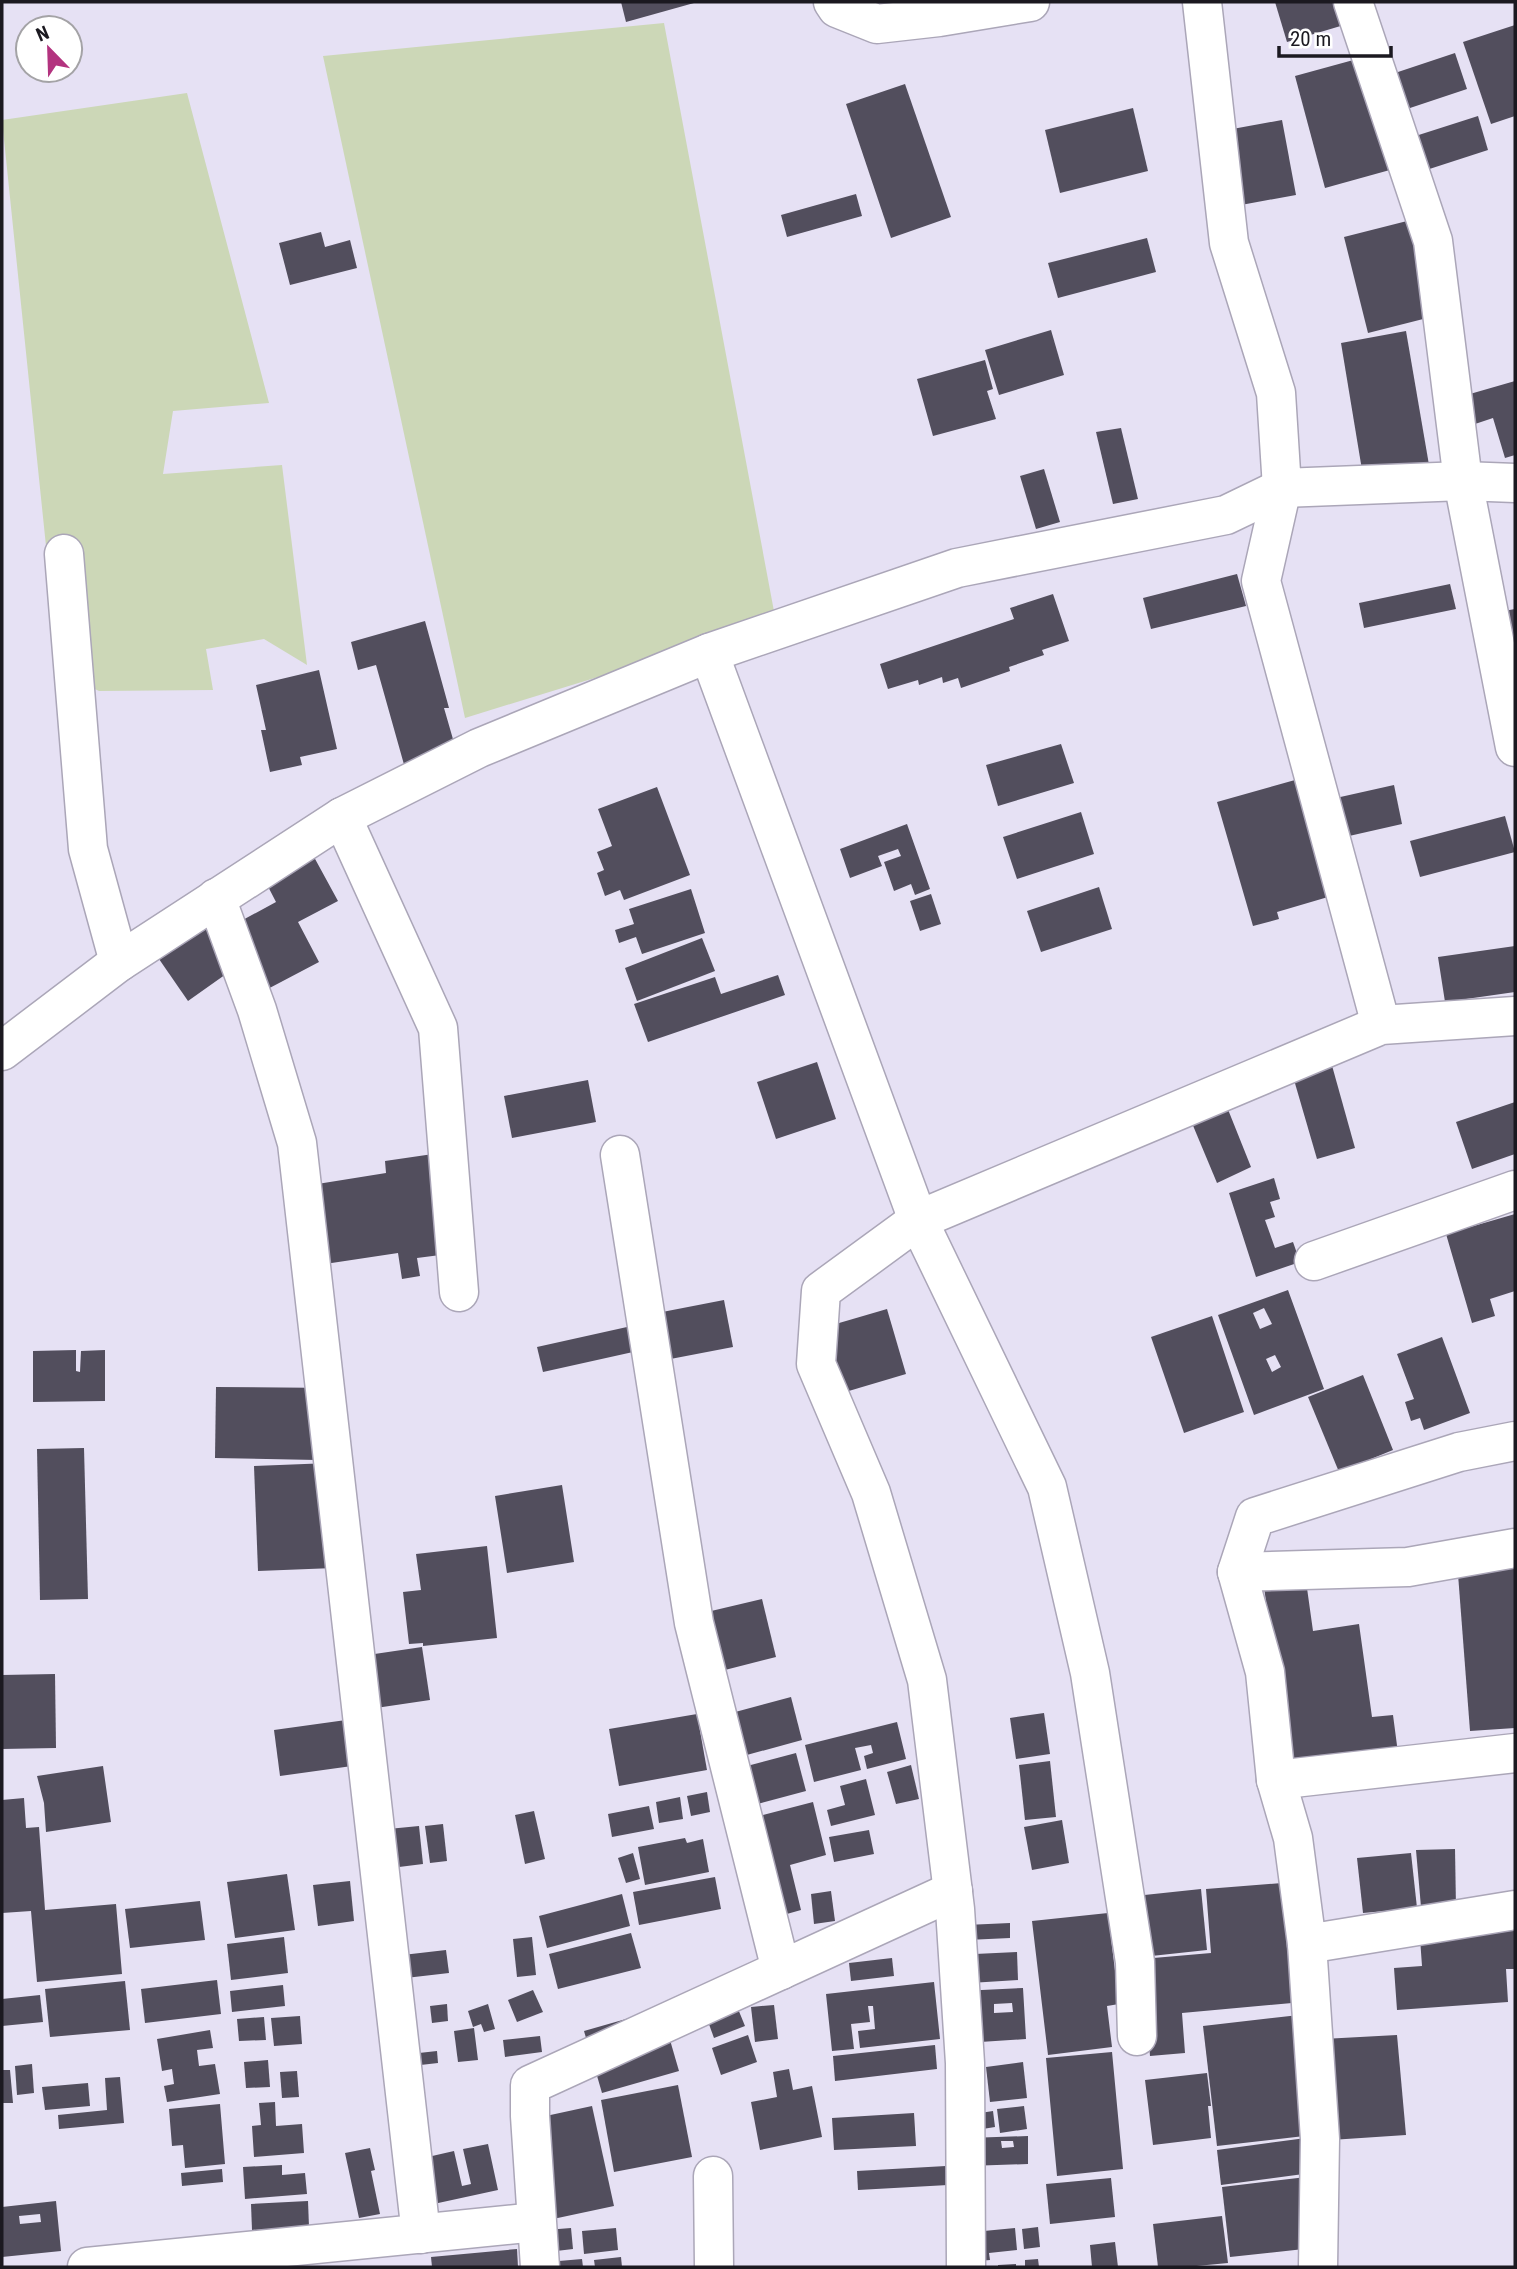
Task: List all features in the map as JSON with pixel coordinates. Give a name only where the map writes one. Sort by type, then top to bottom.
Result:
[{"type":"street","points":[[833,2],[837,8],[877,24],[1030,2]]},
{"type":"street","points":[[1202,2],[1228,243],[1276,393],[1282,488],[1261,581],[1381,1025]]},
{"type":"street","points":[[1353,2],[1433,241],[1463,481],[1515,747]]},
{"type":"street","points":[[2,1051],[120,962],[342,817],[479,748],[709,653],[957,568],[1226,515],[1282,488],[1463,481],[1515,483]]},
{"type":"street","points":[[64,554],[88,849],[120,962]]},
{"type":"street","points":[[709,653],[918,1220],[1047,1487],[1090,1673],[1135,1962],[1137,2036]]},
{"type":"street","points":[[342,817],[438,1028],[458,1292]]},
{"type":"street","points":[[216,898],[257,1010],[297,1143],[421,2234]]},
{"type":"street","points":[[966,2267],[965,2063],[953,1891],[927,1681],[871,1493],[816,1364],[821,1291],[918,1220],[1381,1025],[1515,1016]]},
{"type":"street","points":[[620,1155],[694,1623],[781,1970]]},
{"type":"street","points":[[1314,1261],[1515,1190]]},
{"type":"street","points":[[1318,2267],[1320,2138],[1307,1944],[1293,1838],[1276,1780],[1265,1672],[1237,1572],[1255,1517],[1460,1452],[1515,1441]]},
{"type":"street","points":[[1237,1572],[1408,1567],[1515,1548]]},
{"type":"street","points":[[1276,1780],[1515,1753]]},
{"type":"street","points":[[540,2267],[530,2085],[953,1891]]},
{"type":"street","points":[[1307,1944],[1515,1910]]},
{"type":"street","points":[[713,2176],[715,2267]]},
{"type":"street","points":[[87,2267],[536,2222]]},
{"type":"green space","points":[[664,23],[776,622],[465,718],[323,56]]},
{"type":"green space","points":[[187,93],[269,403],[173,411],[163,474],[282,465],[307,665],[264,639],[206,649],[213,690],[99,691],[59,672],[2,120]]},
{"type":"building","points":[[621,2],[694,2],[694,3],[626,22]]},
{"type":"building","points":[[1275,2],[1348,2],[1354,22],[1287,42]]},
{"type":"building","points":[[1515,25],[1515,116],[1491,124],[1463,42]]},
{"type":"building","points":[[1455,53],[1467,89],[1401,111],[1389,75]]},
{"type":"building","points":[[1368,56],[1397,168],[1325,188],[1295,76]]},
{"type":"building","points":[[905,84],[951,217],[891,238],[846,104]]},
{"type":"building","points":[[1133,108],[1148,171],[1060,193],[1045,130]]},
{"type":"building","points":[[1478,116],[1488,150],[1414,174],[1403,140]]},
{"type":"building","points":[[1282,120],[1296,195],[1241,205],[1227,130]]},
{"type":"building","points":[[856,194],[862,216],[787,237],[781,215]]},
{"type":"building","points":[[1411,220],[1435,316],[1368,333],[1344,237]]},
{"type":"building","points":[[321,232],[325,247],[350,240],[357,268],[290,285],[279,243]]},
{"type":"building","points":[[1147,238],[1156,272],[1058,298],[1048,263]]},
{"type":"building","points":[[1051,330],[1064,375],[999,395],[985,350]]},
{"type":"building","points":[[1406,331],[1429,465],[1363,476],[1341,343]]},
{"type":"building","points":[[985,360],[993,389],[987,391],[996,419],[933,436],[917,379]]},
{"type":"building","points":[[1515,381],[1515,455],[1505,458],[1493,418],[1472,425],[1463,396]]},
{"type":"building","points":[[1121,428],[1138,499],[1113,504],[1096,432]]},
{"type":"building","points":[[1044,469],[1060,522],[1036,529],[1020,476]]},
{"type":"building","points":[[1237,574],[1246,606],[1151,629],[1143,598]]},
{"type":"building","points":[[1450,584],[1456,609],[1364,628],[1359,603]]},
{"type":"building","points":[[1053,594],[1069,641],[1042,650],[1044,655],[1009,667],[1010,671],[961,688],[958,678],[943,683],[942,677],[919,685],[918,680],[888,689],[880,664],[1014,619],[1010,608]]},
{"type":"building","points":[[1515,609],[1515,640],[1499,643],[1493,613]]},
{"type":"building","points":[[425,621],[449,708],[444,708],[457,753],[405,768],[376,665],[358,670],[351,642]]},
{"type":"building","points":[[319,670],[337,749],[300,757],[302,765],[270,772],[261,730],[266,730],[256,685]]},
{"type":"building","points":[[1061,744],[1074,783],[998,806],[986,765]]},
{"type":"building","points":[[1295,780],[1328,897],[1277,912],[1279,919],[1253,926],[1217,802]]},
{"type":"building","points":[[1394,785],[1402,824],[1327,841],[1318,802]]},
{"type":"building","points":[[657,787],[690,875],[624,900],[620,890],[605,896],[597,873],[604,870],[597,852],[612,846],[598,809]]},
{"type":"building","points":[[1081,812],[1094,854],[1017,879],[1003,837]]},
{"type":"building","points":[[1505,816],[1515,852],[1420,877],[1410,841]]},
{"type":"building","points":[[907,824],[930,889],[915,895],[911,884],[894,891],[884,862],[901,856],[898,849],[878,856],[882,866],[850,878],[840,849]]},
{"type":"building","points":[[308,846],[338,901],[298,922],[319,962],[262,992],[228,928],[276,902],[260,871]]},
{"type":"building","points":[[1099,887],[1112,929],[1041,952],[1027,911]]},
{"type":"building","points":[[691,889],[705,933],[642,954],[636,937],[619,943],[615,930],[634,924],[629,909]]},
{"type":"building","points":[[931,894],[941,924],[920,931],[910,901]]},
{"type":"building","points":[[198,913],[236,967],[188,1001],[150,946]]},
{"type":"building","points":[[702,938],[715,971],[637,1001],[625,968]]},
{"type":"building","points":[[1515,946],[1515,992],[1445,1002],[1438,957]]},
{"type":"building","points":[[778,975],[785,995],[648,1042],[634,1004],[715,977],[721,994]]},
{"type":"building","points":[[817,1062],[836,1119],[776,1139],[757,1082]]},
{"type":"building","points":[[1331,1062],[1355,1148],[1317,1159],[1292,1073]]},
{"type":"building","points":[[588,1080],[596,1122],[512,1138],[504,1096]]},
{"type":"building","points":[[1225,1102],[1251,1167],[1217,1183],[1189,1116]]},
{"type":"building","points":[[1515,1102],[1515,1154],[1472,1169],[1456,1122]]},
{"type":"building","points":[[433,1154],[448,1254],[417,1258],[420,1276],[402,1279],[398,1253],[325,1264],[305,1186],[386,1173],[385,1161]]},
{"type":"building","points":[[1274,1178],[1280,1199],[1270,1202],[1275,1217],[1265,1220],[1275,1248],[1293,1242],[1300,1262],[1256,1277],[1229,1193]]},
{"type":"building","points":[[1515,1214],[1515,1291],[1490,1299],[1495,1316],[1472,1323],[1446,1234]]},
{"type":"building","points":[[1288,1290],[1324,1389],[1254,1415],[1218,1315]],"holes":[[[1264,1308],[1272,1324],[1260,1329],[1253,1313]],[[1275,1355],[1281,1367],[1272,1372],[1266,1359]]]},
{"type":"building","points":[[724,1300],[733,1347],[660,1361],[652,1314]]},
{"type":"building","points":[[887,1309],[906,1374],[842,1393],[822,1328]]},
{"type":"building","points":[[1212,1316],[1244,1412],[1184,1433],[1151,1337]]},
{"type":"building","points":[[636,1325],[642,1350],[543,1372],[537,1347]]},
{"type":"building","points":[[1442,1337],[1470,1413],[1424,1430],[1420,1418],[1411,1421],[1405,1402],[1414,1399],[1397,1354]]},
{"type":"building","points":[[76,1350],[76,1371],[80,1372],[81,1351],[105,1350],[105,1401],[33,1402],[33,1351]]},
{"type":"building","points":[[1363,1375],[1393,1450],[1339,1472],[1308,1397]]},
{"type":"building","points":[[216,1387],[336,1388],[317,1460],[215,1458]]},
{"type":"building","points":[[84,1448],[88,1599],[40,1600],[37,1449]]},
{"type":"building","points":[[330,1463],[334,1568],[258,1571],[254,1466]]},
{"type":"building","points":[[562,1485],[574,1562],[507,1573],[495,1496]]},
{"type":"building","points":[[487,1546],[497,1638],[423,1646],[423,1643],[409,1644],[403,1592],[421,1590],[416,1554]]},
{"type":"building","points":[[1515,1557],[1515,1728],[1470,1731],[1457,1561]]},
{"type":"building","points":[[1306,1581],[1313,1631],[1359,1624],[1372,1717],[1393,1715],[1398,1753],[1289,1769],[1264,1587]]},
{"type":"building","points":[[762,1599],[776,1657],[721,1671],[707,1612]]},
{"type":"building","points":[[422,1647],[430,1700],[369,1709],[361,1656]]},
{"type":"building","points":[[55,1674],[56,1748],[2,1749],[2,1675]]},
{"type":"building","points":[[791,1697],[802,1740],[725,1761],[713,1718]]},
{"type":"building","points":[[1044,1713],[1050,1754],[1016,1759],[1010,1718]]},
{"type":"building","points":[[697,1714],[707,1770],[619,1786],[609,1729]]},
{"type":"building","points":[[346,1720],[352,1766],[280,1776],[274,1730]]},
{"type":"building","points":[[897,1722],[906,1759],[867,1769],[864,1756],[873,1753],[871,1745],[855,1748],[861,1770],[814,1782],[805,1745]]},
{"type":"building","points":[[796,1753],[806,1791],[743,1808],[732,1770]]},
{"type":"building","points":[[1050,1761],[1056,1817],[1025,1820],[1019,1765]]},
{"type":"building","points":[[911,1765],[919,1799],[896,1804],[887,1772]]},
{"type":"building","points":[[103,1766],[111,1822],[46,1832],[44,1803],[37,1776]]},
{"type":"building","points":[[866,1779],[875,1815],[831,1826],[827,1810],[845,1805],[840,1786]]},
{"type":"building","points":[[707,1792],[710,1812],[691,1816],[687,1796]]},
{"type":"building","points":[[680,1797],[683,1819],[659,1823],[656,1802]]},
{"type":"building","points":[[24,1798],[26,1828],[39,1827],[45,1910],[116,1904],[122,1974],[37,1982],[31,1911],[2,1913],[2,1800]]},
{"type":"building","points":[[813,1802],[826,1855],[790,1865],[801,1910],[758,1922],[732,1823]]},
{"type":"building","points":[[649,1806],[654,1829],[612,1837],[608,1814]]},
{"type":"building","points":[[534,1811],[545,1859],[525,1864],[515,1815]]},
{"type":"building","points":[[1062,1820],[1069,1863],[1032,1870],[1024,1827]]},
{"type":"building","points":[[443,1824],[447,1861],[430,1863],[425,1826]]},
{"type":"building","points":[[419,1826],[423,1864],[383,1869],[378,1830]]},
{"type":"building","points":[[869,1830],[874,1854],[834,1862],[829,1837]]},
{"type":"building","points":[[685,1838],[687,1843],[703,1839],[709,1872],[645,1885],[638,1847]]},
{"type":"building","points":[[1455,1849],[1456,1908],[1421,1907],[1416,1850]]},
{"type":"building","points":[[633,1853],[640,1879],[626,1883],[618,1858]]},
{"type":"building","points":[[1411,1853],[1417,1908],[1363,1913],[1357,1858]]},
{"type":"building","points":[[287,1874],[295,1930],[235,1938],[227,1882]]},
{"type":"building","points":[[715,1877],[721,1909],[639,1925],[633,1892]]},
{"type":"building","points":[[350,1881],[354,1921],[318,1926],[313,1885]]},
{"type":"building","points":[[1282,1883],[1292,2003],[1182,2013],[1185,2053],[1150,2056],[1142,1959],[1211,1953],[1206,1889]]},
{"type":"building","points":[[1201,1889],[1207,1950],[1142,1957],[1135,1896]]},
{"type":"building","points":[[831,1891],[835,1921],[814,1924],[811,1894]]},
{"type":"building","points":[[622,1894],[630,1926],[547,1948],[539,1916]]},
{"type":"building","points":[[200,1901],[205,1940],[130,1948],[125,1909]]},
{"type":"building","points":[[1108,1913],[1119,2004],[1107,2006],[1112,2047],[1048,2055],[1032,1921]]},
{"type":"building","points":[[1515,1918],[1515,1969],[1506,1969],[1508,2002],[1397,2010],[1394,1968],[1422,1966],[1419,1924]]},
{"type":"building","points":[[1010,1923],[1010,1938],[967,1940],[966,1925]]},
{"type":"building","points":[[631,1933],[641,1968],[558,1989],[549,1954]]},
{"type":"building","points":[[284,1937],[288,1973],[231,1980],[227,1944]]},
{"type":"building","points":[[532,1937],[536,1975],[517,1977],[513,1939]]},
{"type":"building","points":[[446,1950],[449,1973],[397,1979],[394,1956]]},
{"type":"building","points":[[1017,1952],[1018,1980],[954,1984],[975,1954]]},
{"type":"building","points":[[892,1958],[894,1976],[851,1981],[849,1963]]},
{"type":"building","points":[[217,1980],[221,2014],[145,2023],[141,1989]]},
{"type":"building","points":[[125,1981],[130,2030],[50,2037],[45,1989]]},
{"type":"building","points":[[934,1982],[940,2039],[860,2048],[858,2031],[875,2029],[873,2006],[868,2006],[870,2022],[851,2024],[854,2049],[832,2051],[826,1994]]},
{"type":"building","points":[[283,1985],[285,2006],[232,2012],[230,1991]]},
{"type":"building","points":[[1023,1988],[1026,2039],[965,2043],[961,1991]],"holes":[[[1012,2003],[1013,2012],[994,2013],[994,2004]]]},
{"type":"building","points":[[533,1990],[543,2012],[517,2022],[508,2000]]},
{"type":"building","points":[[40,1995],[43,2022],[2,2026],[2,1999]]},
{"type":"building","points":[[447,2004],[448,2021],[432,2023],[430,2006]]},
{"type":"building","points":[[488,2004],[495,2029],[484,2032],[481,2024],[473,2027],[468,2011]]},
{"type":"building","points":[[736,2004],[745,2026],[714,2038],[706,2016]]},
{"type":"building","points":[[774,2005],[778,2039],[755,2042],[751,2007]]},
{"type":"building","points":[[661,2009],[679,2071],[602,2093],[584,2031]]},
{"type":"building","points":[[1299,2015],[1313,2135],[1217,2146],[1203,2026]]},
{"type":"building","points":[[300,2016],[302,2044],[274,2046],[271,2018]]},
{"type":"building","points":[[264,2017],[266,2040],[239,2041],[237,2019]]},
{"type":"building","points":[[474,2028],[478,2060],[458,2062],[454,2031]]},
{"type":"building","points":[[210,2030],[213,2048],[197,2050],[199,2066],[215,2064],[220,2094],[167,2102],[164,2086],[174,2084],[172,2069],[162,2071],[157,2039]]},
{"type":"building","points":[[748,2035],[757,2062],[721,2075],[712,2048]]},
{"type":"building","points":[[1397,2035],[1406,2135],[1331,2140],[1323,2039]]},
{"type":"building","points":[[540,2036],[542,2052],[505,2057],[503,2040]]},
{"type":"building","points":[[935,2045],[937,2069],[835,2081],[833,2056]]},
{"type":"building","points":[[437,2051],[438,2063],[403,2067],[401,2055]]},
{"type":"building","points":[[1112,2052],[1123,2169],[1057,2176],[1046,2058]]},
{"type":"building","points":[[268,2060],[270,2087],[246,2088],[244,2062]]},
{"type":"building","points":[[1023,2062],[1027,2098],[990,2102],[986,2067]]},
{"type":"building","points":[[32,2064],[34,2093],[17,2095],[15,2066]]},
{"type":"building","points":[[789,2069],[793,2090],[812,2086],[822,2137],[760,2150],[751,2102],[777,2097],[773,2072]]},
{"type":"building","points":[[2,2070],[10,2070],[13,2103],[2,2103]]},
{"type":"building","points":[[297,2071],[299,2097],[282,2098],[280,2072]]},
{"type":"building","points":[[1207,2073],[1211,2138],[1153,2145],[1145,2080]]},
{"type":"building","points":[[120,2077],[124,2123],[59,2129],[58,2115],[107,2110],[105,2078]]},
{"type":"building","points":[[88,2083],[90,2106],[45,2110],[42,2087]]},
{"type":"building","points":[[678,2085],[692,2157],[614,2172],[601,2100]]},
{"type":"building","points":[[275,2102],[276,2126],[302,2124],[304,2153],[254,2157],[252,2126],[261,2125],[259,2103]]},
{"type":"building","points":[[220,2104],[225,2164],[185,2168],[183,2145],[172,2146],[169,2109]]},
{"type":"building","points":[[592,2106],[614,2206],[553,2219],[532,2119]]},
{"type":"building","points":[[1024,2106],[1027,2129],[1000,2133],[997,2109]]},
{"type":"building","points":[[993,2111],[995,2127],[964,2132],[961,2116]]},
{"type":"building","points":[[914,2113],[916,2146],[834,2150],[832,2118]]},
{"type":"building","points":[[1028,2136],[1028,2164],[968,2166],[968,2138]],"holes":[[[1001,2141],[1013,2141],[1014,2147],[1002,2148]]]},
{"type":"building","points":[[1306,2138],[1311,2173],[1221,2185],[1217,2150]]},
{"type":"building","points":[[488,2144],[498,2190],[429,2205],[419,2159],[454,2151],[462,2186],[471,2184],[463,2149]]},
{"type":"building","points":[[370,2148],[375,2170],[371,2171],[380,2214],[359,2218],[345,2153]]},
{"type":"building","points":[[282,2165],[282,2175],[305,2173],[307,2194],[245,2199],[243,2167]]},
{"type":"building","points":[[946,2166],[948,2185],[858,2190],[857,2171]]},
{"type":"building","points":[[222,2169],[223,2182],[182,2186],[181,2173]]},
{"type":"building","points":[[1315,2176],[1313,2248],[1230,2257],[1222,2187]]},
{"type":"building","points":[[1111,2178],[1115,2217],[1050,2224],[1046,2184]]},
{"type":"building","points":[[56,2201],[61,2251],[2,2257],[2,2207]],"holes":[[[40,2214],[41,2222],[20,2224],[19,2216]]]},
{"type":"building","points":[[308,2201],[309,2227],[252,2230],[251,2204]]},
{"type":"building","points":[[1222,2216],[1228,2263],[1158,2267],[1153,2224]]},
{"type":"building","points":[[1038,2227],[1040,2247],[1024,2249],[1022,2229]]},
{"type":"building","points":[[571,2228],[573,2249],[548,2252],[546,2230]]},
{"type":"building","points":[[616,2228],[618,2250],[584,2254],[582,2231]]},
{"type":"building","points":[[1015,2228],[1017,2250],[989,2253],[990,2260],[967,2262],[963,2233]]},
{"type":"building","points":[[1115,2242],[1118,2267],[1092,2267],[1090,2245]]},
{"type":"building","points":[[517,2249],[518,2267],[432,2267],[431,2257]]},
{"type":"building","points":[[621,2257],[622,2267],[595,2267],[594,2260]]},
{"type":"building","points":[[582,2259],[583,2267],[559,2267],[559,2261]]},
{"type":"building","points":[[1038,2259],[1039,2267],[1025,2267],[1025,2260]]},
{"type":"building","points":[[1016,2264],[1016,2267],[998,2267],[998,2265]]}]
